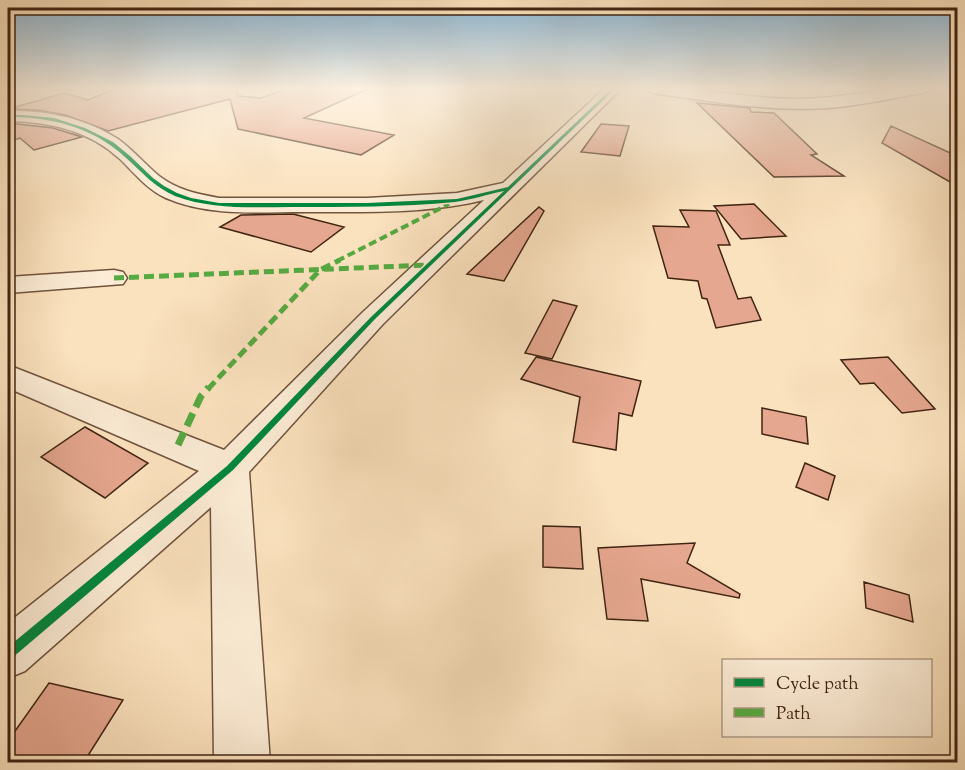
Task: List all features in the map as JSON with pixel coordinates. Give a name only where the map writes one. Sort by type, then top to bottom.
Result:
[{"type":"street","points":[[69,124],[110,142],[163,188],[195,201],[219,205],[367,205],[446,201],[509,188]]},
{"type":"street","points":[[8,654],[230,468],[373,318],[576,124]]},
{"type":"street","points":[[8,285],[114,278]]},
{"type":"street","points":[[8,376],[230,468]]},
{"type":"street","points":[[230,468],[242,762]]},
{"type":"building","points":[[8,124],[53,128],[82,137],[34,150],[20,138],[8,142]]},
{"type":"building","points":[[89,124],[135,124],[108,131]]},
{"type":"building","points":[[237,124],[335,124],[394,135],[361,155],[238,129]]},
{"type":"building","points":[[601,124],[629,126],[620,156],[581,152]]},
{"type":"building","points":[[719,124],[785,124],[817,154],[811,155],[844,176],[774,177]]},
{"type":"building","points":[[891,126],[957,156],[957,186],[882,143]]},
{"type":"building","points":[[754,204],[786,236],[741,239],[714,206]]},
{"type":"building","points":[[539,207],[544,211],[504,281],[467,274]]},
{"type":"building","points":[[680,210],[716,211],[730,245],[718,245],[738,299],[751,297],[761,320],[716,328],[707,299],[702,298],[698,281],[668,278],[653,226],[689,227]]},
{"type":"building","points":[[293,214],[344,227],[311,252],[220,227],[241,215]]},
{"type":"building","points":[[553,300],[577,306],[552,359],[525,353]]},
{"type":"building","points":[[536,357],[641,381],[632,416],[619,413],[616,450],[573,442],[580,397],[521,379]]},
{"type":"building","points":[[888,357],[935,409],[902,413],[874,383],[860,384],[841,360]]},
{"type":"building","points":[[762,408],[806,417],[808,444],[762,434]]},
{"type":"building","points":[[85,427],[148,463],[105,498],[41,457]]},
{"type":"building","points":[[805,463],[835,476],[828,500],[796,487]]},
{"type":"building","points":[[543,526],[580,527],[583,569],[543,567]]},
{"type":"building","points":[[695,543],[687,563],[740,594],[739,598],[641,579],[648,621],[607,619],[598,548]]},
{"type":"building","points":[[864,582],[909,595],[913,622],[866,608]]},
{"type":"building","points":[[49,683],[123,700],[84,762],[28,762],[8,757],[8,741]]},
{"type":"marked path","points":[[178,445],[201,396],[320,270],[449,204]]},
{"type":"marked path","points":[[114,278],[428,265]]},
{"type":"cycle path","points":[[72,124],[111,143],[168,191],[189,199],[219,205],[367,205],[457,200],[509,188]]},
{"type":"cycle path","points":[[8,654],[230,468],[373,318],[576,124]]}]
